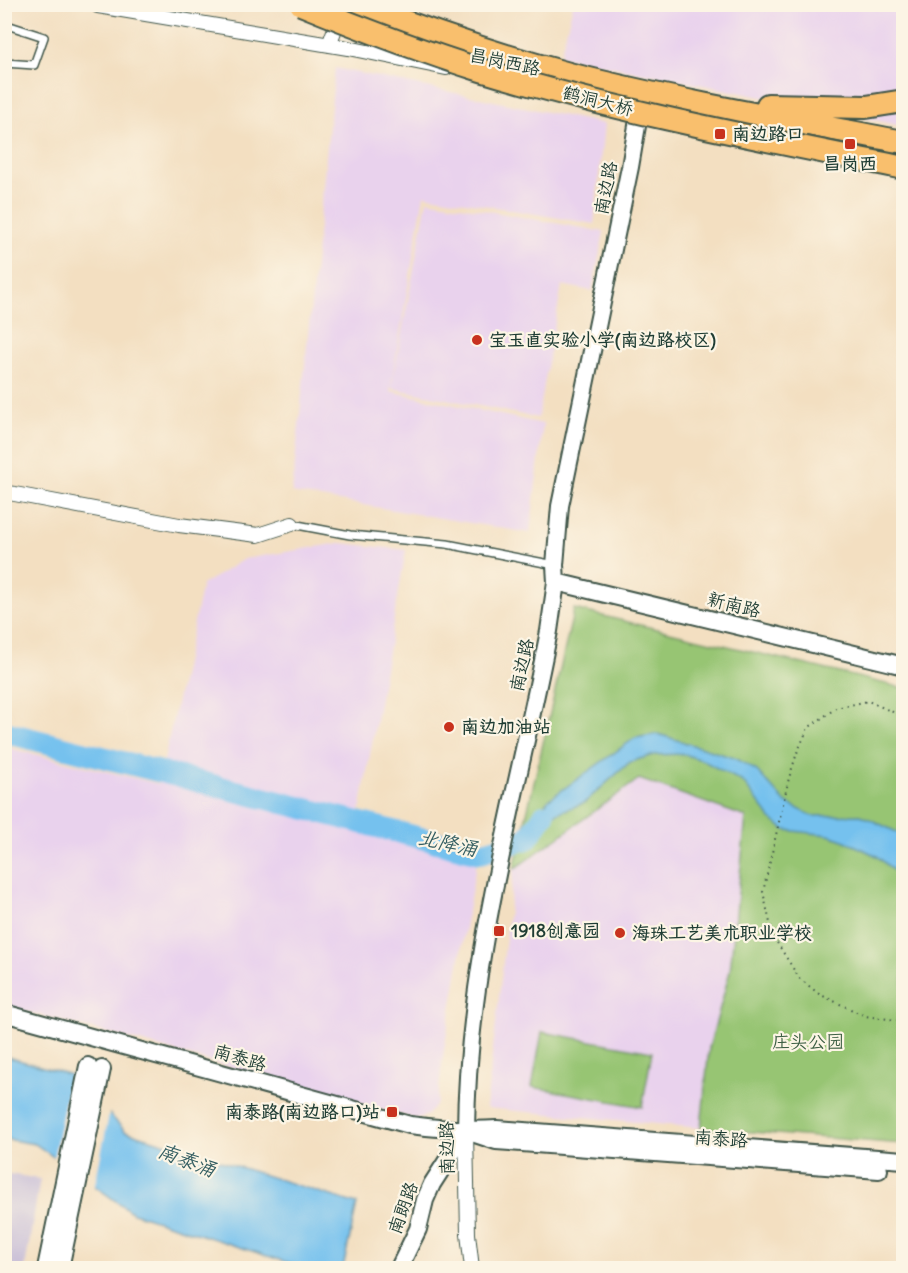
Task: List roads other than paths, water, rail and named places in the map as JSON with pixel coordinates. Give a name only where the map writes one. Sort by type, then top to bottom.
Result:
[{"type":"main road","name":"鹤洞大桥","points":[[301,4],[424,51],[531,84],[623,108],[903,168]]},
{"type":"main road","name":"鹤洞大桥","points":[[358,4],[486,50],[567,74],[701,103],[903,142]]},
{"type":"main road","points":[[701,103],[854,108],[875,107],[903,100]]},
{"type":"street","points":[[329,45],[344,4]]},
{"type":"street","name":"昌岗西路","points":[[94,5],[329,45],[903,162]]},
{"type":"street","name":"南边路","points":[[472,1269],[468,1234],[467,1079],[480,964],[543,662],[556,582],[555,564],[560,506],[640,108]]},
{"type":"street","points":[[4,492],[179,525],[258,535],[292,524]]},
{"type":"street","name":"新南路","points":[[556,582],[903,666]]},
{"type":"street","name":"南泰路","points":[[4,1013],[410,1125],[466,1131],[496,1129],[903,1161]]},
{"type":"street","points":[[60,1269],[64,1218],[95,1068]]},
{"type":"street","name":"南泰路","points":[[466,1131],[496,1141],[903,1172]]},
{"type":"street","name":"南朗路","points":[[399,1269],[418,1229],[425,1200],[432,1184],[466,1131]]},
{"type":"street","points":[[46,1269],[64,1218]]},
{"type":"lane","points":[[4,24],[44,37],[34,65],[4,63]]},
{"type":"lane","points":[[292,524],[350,535],[447,544],[555,564]]},
{"type":"water","points":[[658,734],[734,758],[757,771],[786,803],[813,816],[861,815],[903,835],[903,883],[897,874],[877,856],[841,839],[828,835],[785,830],[772,820],[743,782],[702,760],[683,754],[653,755],[630,762],[584,803],[546,817],[527,839],[535,817],[548,800],[635,738]]},
{"type":"water","name":"南泰涌","points":[[4,1056],[75,1076],[125,1131],[357,1204],[343,1268],[305,1268],[133,1213],[35,1144],[5,1139]]},
{"type":"waterway","name":"北降涌","points":[[4,732],[480,853],[527,839],[544,815]]},
{"type":"place","name":"南边路口","points":[[720,134]]},
{"type":"place","name":"昌岗西","points":[[850,144]]},
{"type":"place","name":"宝玉直实验小学(南边路校区)","points":[[477,340]]},
{"type":"place","name":"南边加油站","points":[[449,727]]},
{"type":"place","name":"1918创意园","points":[[499,931]]},
{"type":"place","name":"海珠工艺美术职业学校","points":[[620,933]]},
{"type":"place","name":"南泰路(南边路口)站","points":[[392,1112]]},
{"type":"park label","name":"庄头公园","points":[[808,1042]]}]
